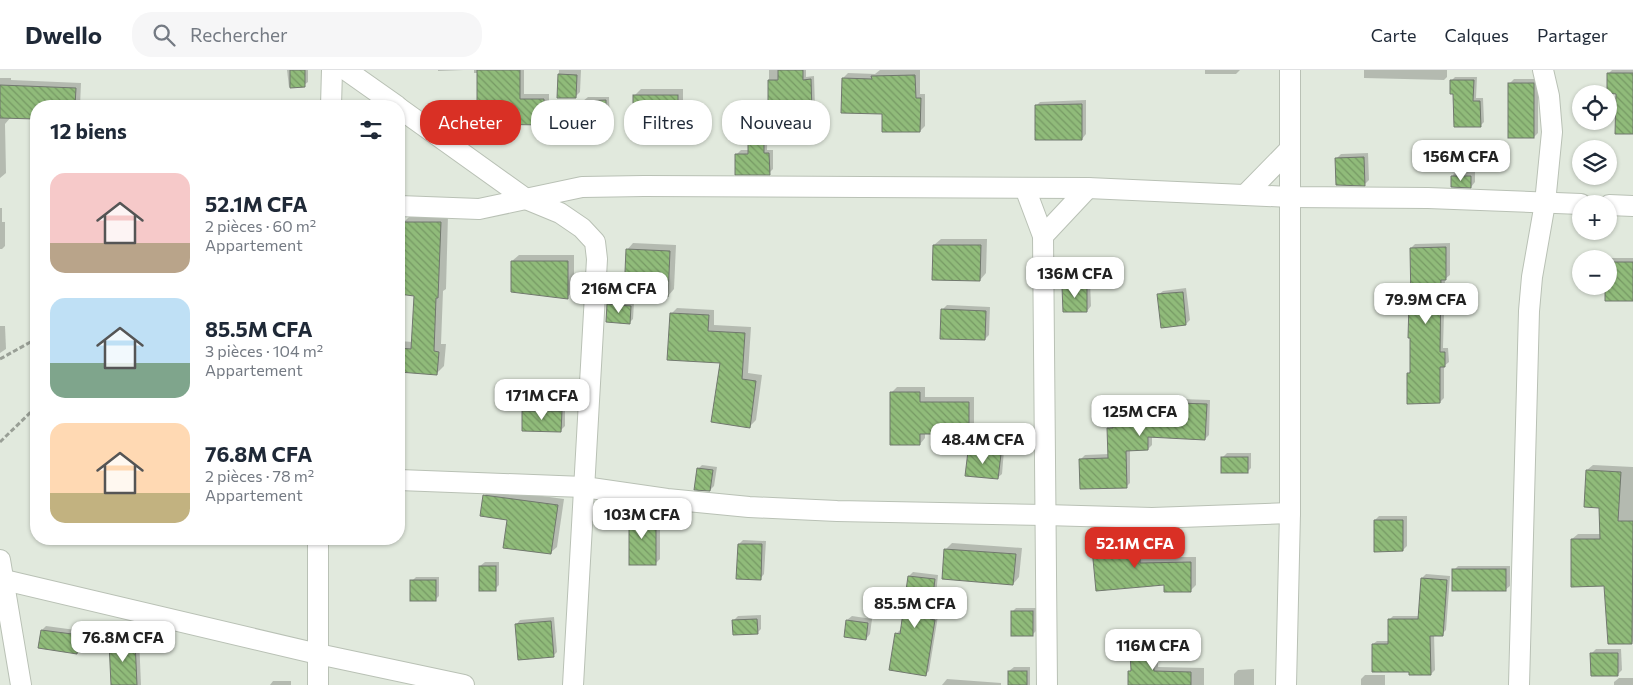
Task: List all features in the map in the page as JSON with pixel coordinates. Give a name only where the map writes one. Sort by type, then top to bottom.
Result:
[{"type":"street","points":[[331,100],[332,70]]},
{"type":"street","points":[[346,70],[388,100]]},
{"type":"street","points":[[1286,685],[1290,513],[1290,70]]},
{"type":"street","points":[[1519,685],[1529,311],[1532,277],[1545,203],[1552,132],[1549,96],[1543,70]]},
{"type":"street","points":[[405,112],[526,199],[560,213],[582,228],[595,242],[597,259],[573,685]]},
{"type":"street","points":[[1245,195],[1290,149]]},
{"type":"street","points":[[405,206],[479,209],[582,187],[644,186],[946,189],[1088,188],[1290,197],[1428,198],[1572,204]]},
{"type":"street","points":[[1025,188],[1044,236],[1047,685]]},
{"type":"street","points":[[1044,236],[1088,188]]},
{"type":"street","points":[[1617,205],[1633,206]]},
{"type":"street","points":[[405,480],[584,487],[667,499],[836,511],[1045,514],[1152,518],[1290,513]]},
{"type":"street","points":[[318,545],[318,685]]},
{"type":"street","points":[[0,560],[21,685]]},
{"type":"street","points":[[2,579],[318,654],[464,685]]},
{"type":"path","points":[[0,359],[30,342]]},
{"type":"path","points":[[0,442],[30,413]]},
{"type":"building","points":[[290,70],[305,70],[305,87],[290,88]]},
{"type":"building","points":[[477,70],[520,70],[520,99],[544,99],[531,100],[531,125],[521,125],[521,100],[477,100]]},
{"type":"building","points":[[778,70],[803,70],[803,80],[811,79],[812,100],[768,100],[768,80],[778,80]]},
{"type":"building","points":[[1607,73],[1633,73],[1633,134],[1615,134],[1615,130],[1617,130],[1617,85],[1607,85]]},
{"type":"building","points":[[558,74],[577,75],[576,98],[557,98]]},
{"type":"building","points":[[915,75],[916,98],[921,98],[920,132],[882,132],[882,114],[841,113],[842,78],[872,79],[871,76]]},
{"type":"building","points":[[1450,80],[1474,80],[1473,101],[1480,101],[1481,127],[1454,127],[1453,94],[1450,94]]},
{"type":"building","points":[[1508,83],[1534,83],[1534,138],[1508,138]]},
{"type":"building","points":[[0,85],[76,88],[75,100],[30,100],[30,119],[0,118]]},
{"type":"building","points":[[633,95],[678,95],[678,100],[633,100]]},
{"type":"building","points":[[1082,104],[1082,140],[1035,140],[1035,105]]},
{"type":"building","points":[[748,145],[764,145],[764,153],[769,153],[770,175],[735,175],[735,154],[748,154]]},
{"type":"building","points":[[1364,157],[1365,186],[1336,185],[1335,158]]},
{"type":"building","points":[[1451,176],[1471,176],[1471,188],[1451,187]]},
{"type":"building","points":[[405,222],[441,222],[434,351],[439,352],[437,375],[405,372],[405,348],[411,349],[414,296],[405,295]]},
{"type":"building","points":[[933,245],[981,245],[980,281],[932,280]]},
{"type":"building","points":[[1446,247],[1446,280],[1441,280],[1440,352],[1445,352],[1445,367],[1440,367],[1440,403],[1407,404],[1407,373],[1410,373],[1410,338],[1408,338],[1409,303],[1411,303],[1410,248]]},
{"type":"building","points":[[626,249],[670,251],[668,297],[624,295]]},
{"type":"building","points":[[511,261],[568,261],[568,299],[511,292]]},
{"type":"building","points":[[1617,262],[1633,262],[1633,301],[1605,301],[1605,295],[1617,295]]},
{"type":"building","points":[[1087,286],[1087,312],[1063,312],[1062,287]]},
{"type":"building","points":[[1183,292],[1186,325],[1161,328],[1157,294]]},
{"type":"building","points":[[607,304],[631,306],[630,324],[606,322]]},
{"type":"building","points":[[941,309],[986,311],[985,340],[940,339]]},
{"type":"building","points":[[670,313],[709,315],[708,331],[745,333],[742,379],[756,381],[750,428],[711,422],[720,363],[667,360]]},
{"type":"building","points":[[890,392],[920,392],[920,402],[969,402],[969,434],[920,434],[920,445],[890,445]]},
{"type":"building","points":[[1149,399],[1149,402],[1207,404],[1205,440],[1148,437],[1148,450],[1126,451],[1127,488],[1080,489],[1079,459],[1108,458],[1107,428],[1113,428],[1112,400]]},
{"type":"building","points":[[522,411],[562,411],[561,432],[522,431]]},
{"type":"building","points":[[968,451],[1001,454],[998,479],[965,476]]},
{"type":"building","points":[[1221,457],[1248,457],[1248,473],[1221,473]]},
{"type":"building","points":[[697,468],[713,470],[710,491],[694,490]]},
{"type":"building","points":[[1586,470],[1621,472],[1618,521],[1633,521],[1632,644],[1608,644],[1604,586],[1571,587],[1571,539],[1600,539],[1599,508],[1584,507]]},
{"type":"building","points":[[483,495],[558,505],[551,554],[503,548],[507,520],[480,516]]},
{"type":"building","points":[[629,516],[656,516],[656,565],[629,565]]},
{"type":"building","points":[[1374,520],[1403,520],[1403,551],[1374,552]]},
{"type":"building","points":[[1118,535],[1119,543],[1128,542],[1130,554],[1140,554],[1140,563],[1191,562],[1191,592],[1164,592],[1164,585],[1096,591],[1091,538]]},
{"type":"building","points":[[738,544],[762,544],[761,580],[736,579]]},
{"type":"building","points":[[944,549],[1016,554],[1013,585],[942,579]]},
{"type":"building","points":[[479,566],[496,566],[496,591],[479,591]]},
{"type":"building","points":[[1452,569],[1506,569],[1506,591],[1452,591]]},
{"type":"building","points":[[908,576],[935,579],[930,619],[935,620],[926,676],[889,670],[895,633],[900,634]]},
{"type":"building","points":[[1421,578],[1447,580],[1443,636],[1430,636],[1431,675],[1409,675],[1409,672],[1372,672],[1372,644],[1388,644],[1388,619],[1418,619]]},
{"type":"building","points":[[410,580],[436,580],[436,601],[410,601]]},
{"type":"building","points":[[1011,611],[1033,611],[1033,636],[1011,636]]},
{"type":"building","points":[[757,619],[758,634],[733,635],[732,620]]},
{"type":"building","points":[[846,620],[868,623],[866,640],[844,637]]},
{"type":"building","points":[[551,621],[554,657],[518,660],[515,624]]},
{"type":"building","points":[[41,630],[80,635],[77,654],[38,648]]},
{"type":"building","points":[[135,641],[137,685],[111,685],[109,642]]},
{"type":"building","points":[[1130,649],[1153,649],[1154,671],[1191,672],[1191,685],[1128,685],[1128,671],[1131,671]]},
{"type":"building","points":[[1590,653],[1618,653],[1618,676],[1591,676]]},
{"type":"building","points":[[1008,671],[1027,671],[1027,685],[1008,685]]}]
